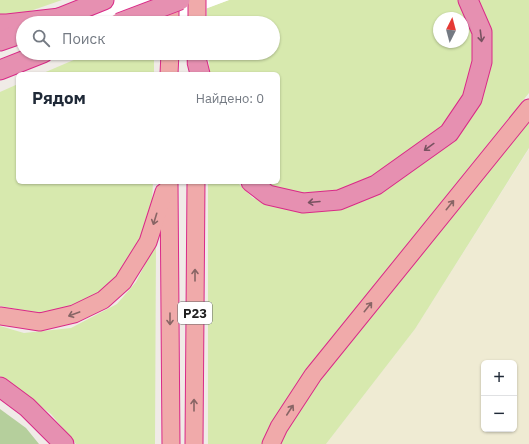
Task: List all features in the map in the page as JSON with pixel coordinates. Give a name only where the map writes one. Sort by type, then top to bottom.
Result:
[{"type":"highway","points":[[170,0],[170,16]]},
{"type":"highway","points":[[138,16],[180,0]]},
{"type":"highway","points":[[197,0],[197,16]]},
{"type":"highway","points":[[254,184],[268,195],[303,203],[339,200],[376,185],[449,133],[472,99],[482,62],[482,32],[468,0]]},
{"type":"highway","points":[[66,16],[97,3]]},
{"type":"highway","points":[[0,24],[16,23]]},
{"type":"highway","points":[[0,41],[16,35]]},
{"type":"highway","points":[[1,70],[26,60]]},
{"type":"highway","points":[[169,72],[170,60]]},
{"type":"highway","points":[[271,444],[279,427],[313,375],[529,108]]},
{"type":"highway","points":[[0,316],[40,322],[74,314],[103,300],[123,282],[148,242],[167,184]]},
{"type":"highway","name":"Р23","points":[[168,184],[171,444]]},
{"type":"highway","name":"Р23","points":[[194,444],[196,184]]},
{"type":"highway","points":[[0,387],[27,407],[64,444]]},
{"type":"shaded area","points":[[529,149],[529,444],[326,444],[415,329]]},
{"type":"green space","points":[[0,0],[62,0],[16,16],[0,16]]},
{"type":"green space","points":[[229,0],[460,0],[465,12],[433,12],[433,48],[469,48],[469,22],[475,37],[475,68],[465,99],[449,124],[355,188],[311,197],[275,190],[265,184],[280,184],[280,72],[210,72],[209,60],[280,60],[280,16],[207,16],[207,8]]},
{"type":"green space","points":[[478,0],[529,0],[529,93],[322,350],[271,426],[262,444],[208,444],[208,184],[239,184],[253,198],[288,209],[330,209],[465,126],[489,41],[482,6]]},
{"type":"green space","points":[[74,60],[154,60],[154,72],[46,72]]},
{"type":"green space","points":[[16,85],[16,184],[153,184],[152,202],[143,236],[121,274],[88,301],[46,314],[0,306],[0,92]]},
{"type":"green space","points":[[529,122],[529,148],[415,329],[326,444],[277,444],[330,365]]},
{"type":"green space","points":[[156,243],[155,444],[76,444],[51,414],[0,376],[0,326],[24,333],[71,328],[117,304],[136,282]]},
{"type":"green space","points":[[0,409],[26,428],[39,444],[0,444]]},
{"type":"pier","points":[[88,0],[229,0],[187,16],[94,16]]}]
